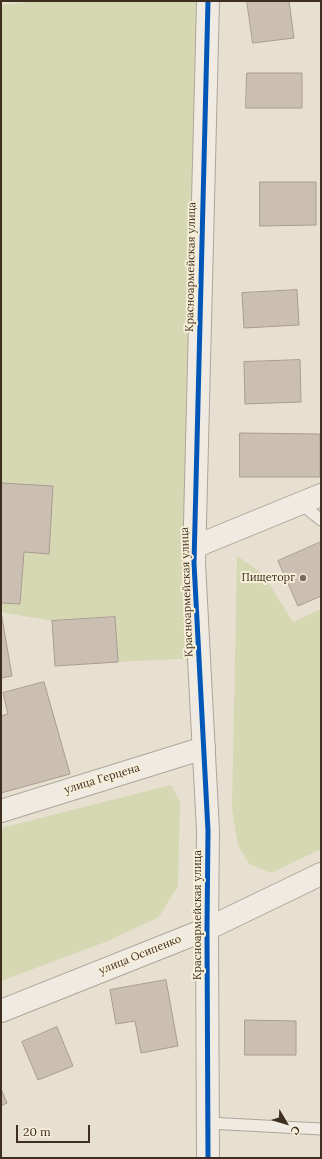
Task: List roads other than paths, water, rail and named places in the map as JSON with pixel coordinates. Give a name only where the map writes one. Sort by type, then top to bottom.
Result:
[{"type":"street","name":"Красноармейская улица","points":[[208,1],[194,547],[208,831],[208,1158]]},
{"type":"street","points":[[194,547],[321,495]]},
{"type":"street","name":"улица Герцена","points":[[1,811],[204,748]]},
{"type":"street","name":"улица Осипенко","points":[[1,1011],[207,929],[321,874]]},
{"type":"lane","points":[[300,504],[321,520]]},
{"type":"lane","points":[[208,1123],[321,1129]]},
{"type":"place","name":"Пищеторг","points":[[303,578]]}]
